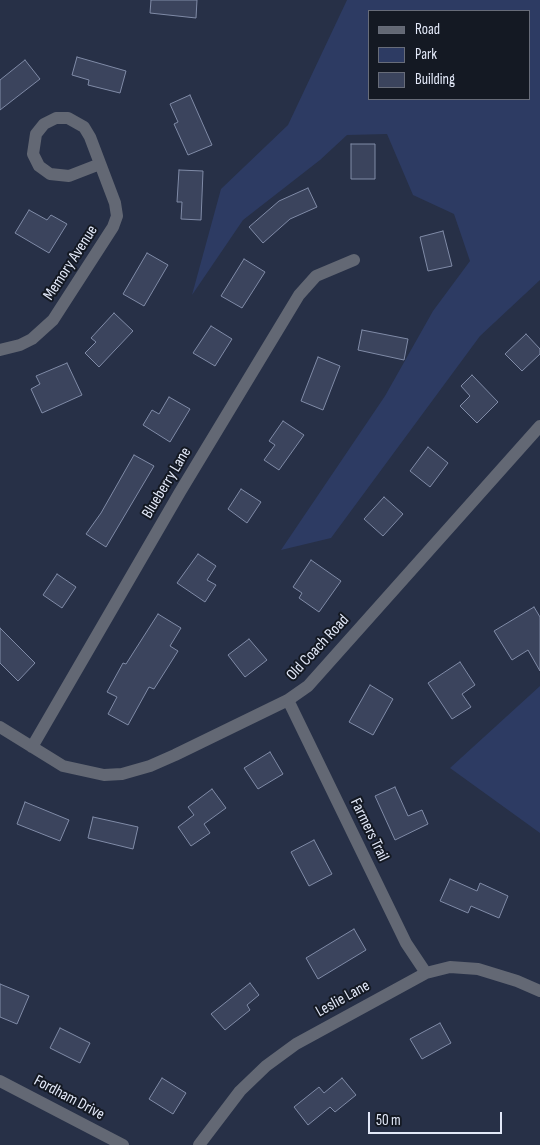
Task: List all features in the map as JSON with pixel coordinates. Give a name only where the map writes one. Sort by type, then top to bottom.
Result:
[{"type":"street","name":"Memory Avenue","points":[[0,350],[20,345],[32,339],[53,320],[113,227],[117,216],[116,203],[87,132],[74,120],[62,118],[50,120],[36,134],[33,147],[35,160],[50,174],[70,176],[100,164]]},
{"type":"street","name":"Blueberry Lane","points":[[32,747],[180,492],[299,295],[316,276],[354,260]]},
{"type":"street","name":"Old Coach Road","points":[[0,727],[63,766],[82,772],[104,775],[122,774],[150,766],[175,755],[288,700],[308,686],[540,426]]},
{"type":"street","name":"Farmers Trail","points":[[288,700],[406,943],[426,973]]},
{"type":"street","name":"Leslie Lane","points":[[200,1145],[240,1091],[266,1066],[296,1044],[426,973],[450,967],[478,969],[540,991]]},
{"type":"street","name":"Fordham Drive","points":[[0,1081],[123,1145]]},
{"type":"green space","points":[[347,0],[540,0],[540,280],[480,336],[331,538],[281,550],[385,396],[433,311],[470,261],[454,214],[413,195],[387,134],[347,135],[320,160],[243,220],[192,295],[221,189],[288,125]]},
{"type":"green space","points":[[540,686],[540,833],[450,768]]},
{"type":"building","points":[[151,0],[197,0],[196,18],[150,13]]},
{"type":"building","points":[[77,57],[126,71],[120,93],[88,85],[89,80],[72,75]]},
{"type":"building","points":[[25,60],[40,79],[0,110],[0,80]]},
{"type":"building","points":[[190,95],[212,145],[188,155],[174,124],[178,122],[170,104]]},
{"type":"building","points":[[351,144],[375,144],[375,179],[351,179]]},
{"type":"building","points":[[179,170],[203,171],[201,220],[181,219],[182,202],[177,202]]},
{"type":"building","points":[[308,188],[317,207],[290,219],[263,243],[249,227],[279,201]]},
{"type":"building","points":[[29,210],[47,220],[51,215],[67,224],[49,253],[15,233]]},
{"type":"building","points":[[443,231],[452,266],[428,271],[420,237]]},
{"type":"building","points":[[147,253],[168,265],[144,306],[123,294]]},
{"type":"building","points":[[244,259],[265,272],[242,308],[221,296]]},
{"type":"building","points":[[114,313],[133,331],[99,367],[85,353],[96,342],[91,338]]},
{"type":"building","points":[[211,326],[232,339],[215,366],[193,353]]},
{"type":"building","points":[[362,330],[408,339],[404,360],[358,350]]},
{"type":"building","points":[[526,334],[540,349],[540,354],[522,371],[505,354]]},
{"type":"building","points":[[318,357],[340,366],[323,410],[301,401]]},
{"type":"building","points":[[67,363],[82,395],[42,413],[31,389],[40,384],[36,376]]},
{"type":"building","points":[[472,375],[498,402],[477,423],[460,406],[470,396],[461,386]]},
{"type":"building","points":[[169,397],[190,409],[170,442],[143,425],[152,410],[159,414]]},
{"type":"building","points":[[283,421],[304,435],[279,470],[264,460],[275,445],[269,441]]},
{"type":"building","points":[[428,447],[448,463],[430,487],[410,471]]},
{"type":"building","points":[[134,455],[154,466],[106,547],[86,534],[101,513]]},
{"type":"building","points":[[241,489],[261,502],[247,523],[228,509]]},
{"type":"building","points":[[384,497],[403,514],[383,536],[364,519]]},
{"type":"building","points":[[198,554],[216,566],[207,580],[216,585],[205,602],[177,583]]},
{"type":"building","points":[[311,560],[341,581],[319,612],[299,598],[302,593],[293,587]]},
{"type":"building","points":[[57,574],[76,587],[62,608],[43,595]]},
{"type":"building","points":[[534,607],[540,617],[540,671],[528,650],[512,660],[494,631]]},
{"type":"building","points":[[158,614],[181,628],[170,646],[178,651],[154,689],[149,687],[128,725],[108,714],[117,697],[107,692],[123,663],[126,664]]},
{"type":"building","points":[[0,628],[35,663],[18,681],[0,663]]},
{"type":"building","points":[[249,639],[267,660],[245,677],[228,655]]},
{"type":"building","points":[[460,662],[475,685],[462,694],[471,707],[452,719],[428,683]]},
{"type":"building","points":[[370,685],[393,699],[373,735],[349,722]]},
{"type":"building","points":[[270,752],[283,774],[258,789],[244,768]]},
{"type":"building","points":[[395,787],[408,816],[422,810],[428,824],[395,840],[375,796]]},
{"type":"building","points":[[212,789],[226,808],[204,824],[210,833],[191,846],[178,827],[194,815],[188,807]]},
{"type":"building","points":[[25,802],[69,820],[60,841],[17,824]]},
{"type":"building","points":[[93,817],[138,827],[133,849],[88,838]]},
{"type":"building","points":[[314,840],[332,874],[309,886],[291,852]]},
{"type":"building","points":[[450,879],[477,891],[480,883],[508,896],[499,918],[471,906],[468,913],[440,901]]},
{"type":"building","points":[[354,929],[366,950],[318,979],[306,958]]},
{"type":"building","points":[[250,983],[259,995],[247,1005],[250,1010],[225,1030],[211,1014]]},
{"type":"building","points":[[0,984],[29,996],[17,1024],[0,1017]]},
{"type":"building","points":[[440,1023],[451,1043],[422,1059],[410,1039]]},
{"type":"building","points":[[60,1028],[90,1043],[80,1063],[50,1048]]},
{"type":"building","points":[[162,1078],[186,1093],[173,1114],[149,1099]]},
{"type":"building","points":[[342,1078],[356,1095],[335,1112],[330,1107],[308,1125],[294,1107],[319,1087],[324,1093]]}]
